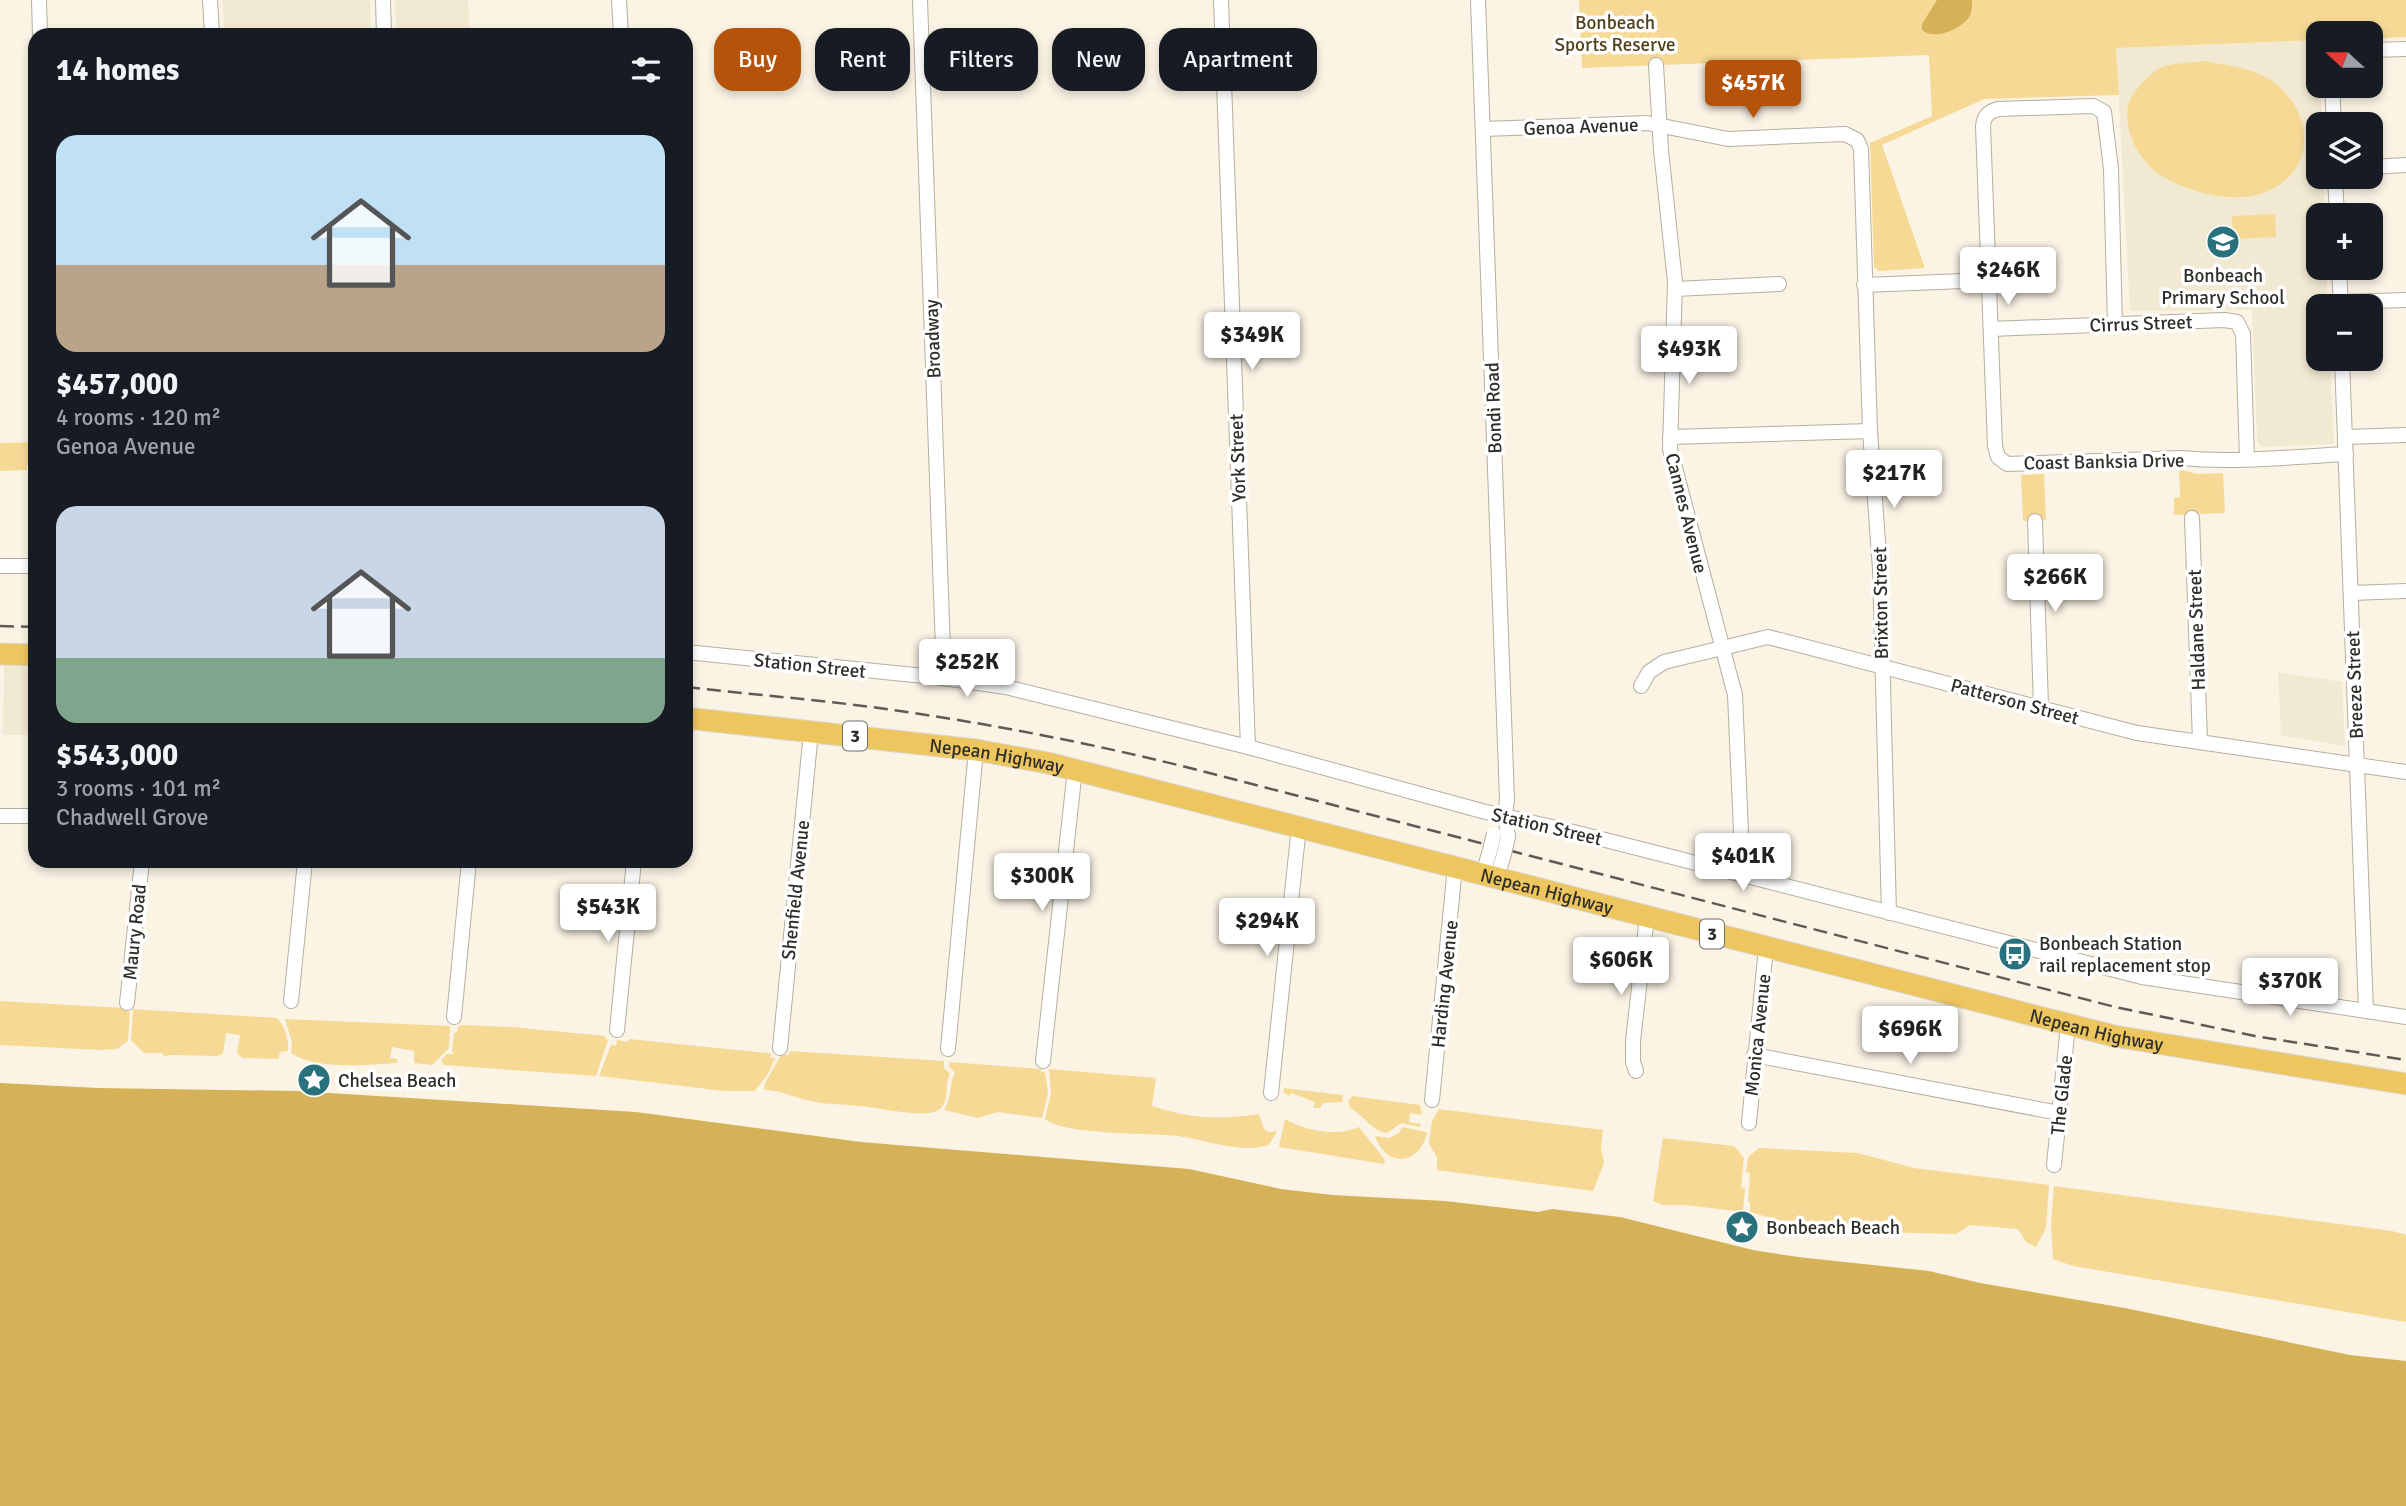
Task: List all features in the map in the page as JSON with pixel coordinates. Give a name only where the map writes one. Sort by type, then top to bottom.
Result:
[{"type":"highway","points":[[0,654],[28,655]]},
{"type":"highway","name":"Nepean Highway","points":[[693,719],[976,750],[1075,769],[2135,1041],[2406,1084]]},
{"type":"street","points":[[39,0],[40,28]]},
{"type":"street","points":[[210,0],[212,28]]},
{"type":"street","points":[[383,0],[384,28]]},
{"type":"street","points":[[619,0],[621,28]]},
{"type":"street","name":"Broadway","points":[[920,0],[944,678]]},
{"type":"street","name":"York Street","points":[[1221,0],[1248,747]]},
{"type":"street","name":"Bondi Road","points":[[1478,0],[1506,816]]},
{"type":"street","points":[[2384,50],[2406,49]]},
{"type":"street","name":"Cannes Avenue","points":[[1656,65],[1675,289],[1670,437],[1672,459],[1736,699],[1742,855],[1740,874]]},
{"type":"street","name":"Coast Banksia Drive","points":[[2115,324],[2108,131],[2104,112],[2097,107],[1998,109],[1986,115],[1983,126],[1995,446],[1998,457],[2004,463],[2247,459],[2346,454]]},
{"type":"street","name":"Genoa Avenue","points":[[1483,129],[1633,123],[1659,125],[1728,139],[1845,134]]},
{"type":"street","name":"Brixton Street","points":[[1845,134],[1857,140],[1861,149],[1870,431],[1880,569],[1889,913]]},
{"type":"street","points":[[2383,166],[2406,165]]},
{"type":"street","points":[[1864,285],[1989,280]]},
{"type":"street","points":[[1675,289],[1779,284]]},
{"type":"street","points":[[2383,301],[2406,300]]},
{"type":"street","name":"Cirrus Street","points":[[1991,329],[2224,320],[2236,322],[2243,334],[2247,459]]},
{"type":"street","name":"Breeze Street","points":[[2342,371],[2366,1011]]},
{"type":"street","points":[[1670,437],[1870,431]]},
{"type":"street","points":[[2345,437],[2406,435]]},
{"type":"street","name":"Haldane Street","points":[[2192,518],[2200,741]]},
{"type":"street","points":[[2035,521],[2041,707]]},
{"type":"street","points":[[0,566],[28,566]]},
{"type":"street","points":[[2351,593],[2406,591]]},
{"type":"street","name":"Patterson Street","points":[[1641,686],[1649,672],[1661,663],[1768,637],[2137,733],[2406,772]]},
{"type":"street","name":"Station Street","points":[[693,653],[944,678],[1049,696],[1415,793],[2142,977],[2406,1017]]},
{"type":"street","name":"Shenfield Avenue","points":[[780,1048],[811,732]]},
{"type":"street","points":[[948,1049],[976,750]]},
{"type":"street","points":[[1043,1061],[1075,769]]},
{"type":"street","points":[[0,816],[28,816]]},
{"type":"street","points":[[1490,876],[1506,816]]},
{"type":"street","points":[[1271,1093],[1299,826]]},
{"type":"street","name":"Harding Avenue","points":[[1432,1100],[1455,867]]},
{"type":"street","name":"Maury Road","points":[[127,1003],[141,868]]},
{"type":"street","points":[[291,1001],[304,868]]},
{"type":"street","points":[[454,1017],[468,868]]},
{"type":"street","points":[[617,1030],[633,868]]},
{"type":"street","points":[[1636,1071],[1633,1041],[1647,917]]},
{"type":"street","name":"Monica Avenue","points":[[1749,1124],[1766,947]]},
{"type":"street","name":"The Glade","points":[[2054,1165],[2068,1024]]},
{"type":"street","points":[[1754,1055],[2059,1113]]},
{"type":"shaded area","points":[[223,0],[370,0],[371,28],[224,28]]},
{"type":"shaded area","points":[[395,0],[468,0],[470,28],[396,28]]},
{"type":"shaded area","points":[[1937,0],[1972,0],[1970,15],[1947,32],[1927,33],[1922,30],[1922,24]]},
{"type":"shaded area","name":"Bonbeach Primary School","points":[[2306,41],[2306,98],[2321,98],[2322,112],[2306,112],[2306,189],[2324,189],[2324,203],[2306,203],[2306,280],[2326,280],[2327,294],[2306,294],[2306,371],[2331,371],[2334,444],[2262,447],[2257,442],[2252,310],[2130,311],[2116,48]]},
{"type":"shaded area","points":[[4,663],[28,665],[28,735],[3,735]]},
{"type":"shaded area","points":[[2278,672],[2342,682],[2345,746],[2281,735]]},
{"type":"shaded area","points":[[0,1083],[98,1088],[297,1091],[636,1112],[861,1142],[1189,1169],[1281,1189],[1332,1195],[1445,1201],[1538,1212],[1552,1209],[1620,1217],[1753,1250],[1929,1271],[2350,1355],[2406,1361],[2406,1506],[0,1506]]},
{"type":"green space","name":"Bonbeach Sports Reserve","points":[[1579,0],[2406,0],[2406,37],[2384,38],[2384,21],[2306,21],[2306,41],[2116,48],[2119,95],[1984,99],[1882,145],[1925,268],[1879,271],[1874,267],[1870,143],[1932,116],[1929,55],[1582,68]]},
{"type":"green space","points":[[2204,61],[2264,76],[2286,93],[2296,108],[2304,141],[2301,157],[2294,171],[2281,184],[2251,196],[2224,197],[2196,191],[2160,175],[2138,151],[2132,140],[2127,117],[2128,106],[2134,93],[2147,78],[2162,67]]},
{"type":"green space","points":[[2275,214],[2276,237],[2233,239],[2232,216]]},
{"type":"green space","points":[[28,442],[27,470],[0,471],[0,443]]},
{"type":"green space","points":[[2179,469],[2197,474],[2223,473],[2225,513],[2174,515],[2174,498],[2180,497]]},
{"type":"green space","points":[[2044,474],[2046,520],[2023,521],[2021,475]]},
{"type":"green space","points":[[0,1001],[125,1008],[125,1011],[130,1012],[128,1041],[117,1049],[100,1050],[0,1045]]},
{"type":"green space","points":[[133,1009],[277,1018],[286,1033],[288,1051],[280,1052],[278,1059],[242,1058],[237,1053],[240,1035],[226,1033],[223,1053],[218,1056],[164,1057],[163,1053],[144,1053],[131,1040]]},
{"type":"green space","points":[[285,1019],[450,1026],[449,1048],[432,1065],[414,1063],[414,1051],[392,1047],[390,1058],[397,1059],[397,1063],[342,1065],[313,1062],[291,1053],[292,1042]]},
{"type":"green space","points":[[458,1026],[605,1036],[608,1040],[596,1076],[444,1065],[441,1060],[447,1054],[454,1054],[454,1033],[457,1033]]},
{"type":"green space","points":[[629,1039],[767,1053],[771,1054],[770,1058],[775,1058],[768,1074],[755,1091],[724,1091],[599,1076],[611,1045],[616,1046],[617,1040],[628,1042]]},
{"type":"green space","points":[[790,1051],[944,1061],[944,1068],[950,1074],[945,1102],[934,1112],[914,1113],[817,1102],[764,1090],[765,1083],[781,1055],[789,1055]]},
{"type":"green space","points":[[949,1062],[1041,1069],[1041,1072],[1045,1072],[1048,1093],[1042,1118],[998,1112],[978,1118],[944,1110],[955,1072],[949,1067]]},
{"type":"green space","points":[[1049,1069],[1156,1078],[1152,1106],[1180,1114],[1205,1117],[1259,1114],[1264,1129],[1269,1132],[1277,1131],[1269,1145],[1246,1148],[1178,1136],[1069,1128],[1045,1119],[1051,1093]]},
{"type":"green space","points":[[1284,1088],[1343,1095],[1342,1102],[1323,1103],[1320,1108],[1313,1108],[1315,1102],[1291,1093],[1289,1096],[1283,1092]]},
{"type":"green space","points":[[1352,1096],[1420,1105],[1422,1115],[1410,1113],[1409,1122],[1421,1124],[1420,1127],[1401,1123],[1387,1133],[1381,1132],[1350,1108],[1348,1100]]},
{"type":"green space","points":[[1439,1109],[1603,1130],[1601,1148],[1604,1163],[1593,1191],[1437,1170],[1437,1157],[1429,1144],[1432,1121]]},
{"type":"green space","points":[[1285,1119],[1302,1127],[1321,1131],[1341,1132],[1359,1127],[1385,1160],[1384,1164],[1279,1147]]},
{"type":"green space","points":[[1402,1127],[1427,1132],[1418,1151],[1403,1159],[1387,1154],[1375,1136],[1389,1138],[1399,1133]]},
{"type":"green space","points":[[1663,1138],[1734,1146],[1744,1158],[1741,1187],[1745,1188],[1743,1212],[1663,1205],[1653,1201]]},
{"type":"green space","points":[[1759,1148],[1858,1153],[1914,1168],[2049,1185],[2046,1228],[2036,1247],[2026,1242],[2018,1229],[1970,1225],[1956,1234],[1875,1232],[1795,1225],[1750,1212],[1750,1173],[1746,1172],[1748,1157]]},
{"type":"green space","points":[[2054,1186],[2406,1235],[2406,1322],[2073,1266],[2053,1259],[2051,1224]]},
{"type":"railway","points":[[0,626],[28,627]]},
{"type":"railway","points":[[693,688],[893,710],[1113,750],[2115,1007],[2255,1036],[2406,1060]]},
{"type":"place","name":"Bonbeach Primary School","points":[[2223,242]]},
{"type":"place","name":"Bonbeach Station rail replacement stop","points":[[2015,954]]},
{"type":"place","name":"Chelsea Beach","points":[[314,1080]]},
{"type":"place","name":"Bonbeach Beach","points":[[1742,1227]]}]
